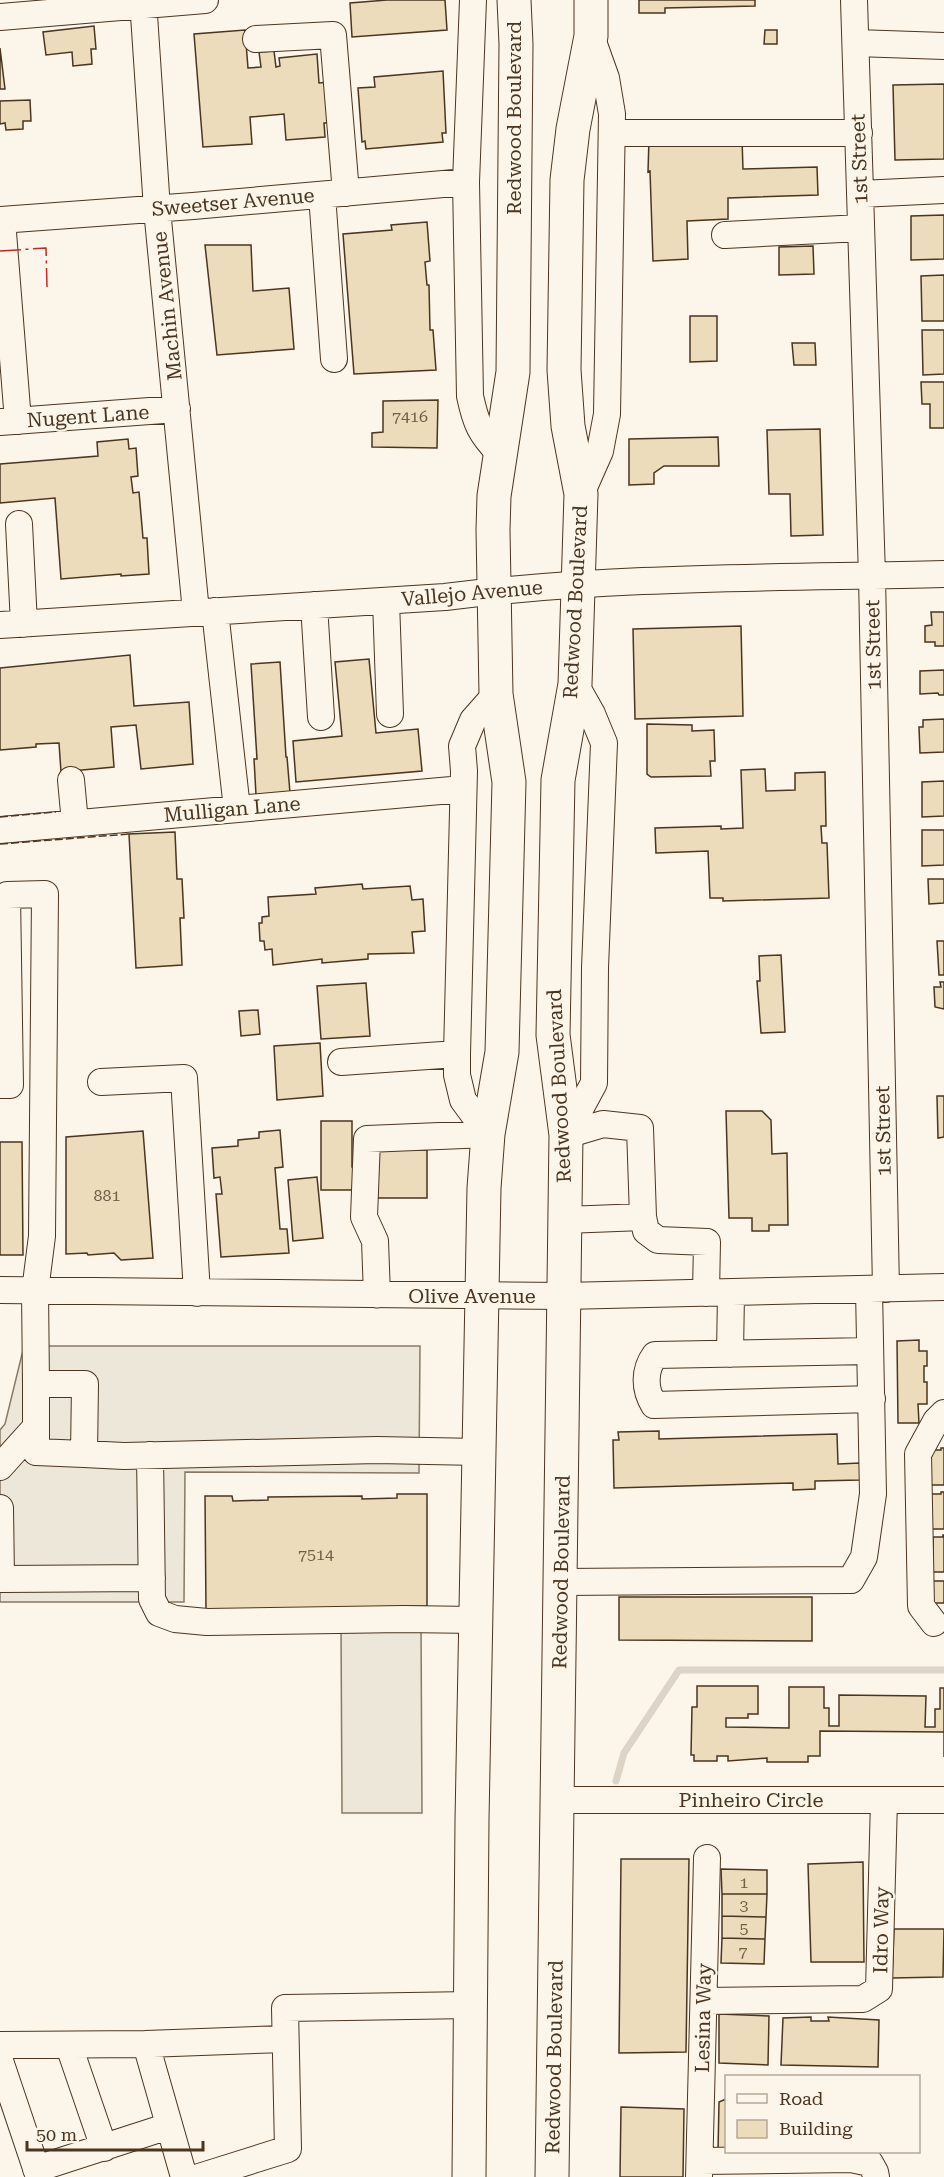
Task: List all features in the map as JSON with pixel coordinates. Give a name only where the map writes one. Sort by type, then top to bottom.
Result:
[{"type":"main road","name":"Redwood Boulevard","points":[[469,2177],[484,1188],[488,1134],[502,1052],[509,782],[495,694],[494,496],[513,372],[516,44],[514,0]]},
{"type":"main road","name":"Redwood Boulevard","points":[[552,2177],[566,1135],[553,1035],[557,792],[574,684],[581,494],[568,426],[564,370],[567,180],[573,129],[591,36],[591,0]]},
{"type":"street","points":[[0,17],[143,2],[205,0]]},
{"type":"street","points":[[473,0],[466,182],[470,396],[483,437],[500,454]]},
{"type":"street","name":"1st Street","points":[[561,1582],[851,1580],[864,1557],[873,1494],[870,1351],[878,1290],[872,576],[854,0]]},
{"type":"street","name":"Machin Avenue","points":[[143,2],[157,209],[177,409],[237,809]]},
{"type":"street","points":[[256,39],[333,35],[334,359]]},
{"type":"street","points":[[581,494],[600,451],[607,414],[612,114],[606,78],[591,36]]},
{"type":"street","points":[[856,43],[944,45]]},
{"type":"street","points":[[612,133],[859,134]]},
{"type":"street","name":"Sweetser Avenue","points":[[1,220],[466,182]]},
{"type":"street","points":[[860,194],[944,190]]},
{"type":"street","points":[[1,220],[9,422]]},
{"type":"street","points":[[725,235],[861,228]]},
{"type":"street","name":"Nugent Lane","points":[[9,422],[177,409]]},
{"type":"street","points":[[12,625],[19,524]]},
{"type":"street","name":"Vallejo Avenue","points":[[12,625],[445,597],[623,581],[944,573]]},
{"type":"street","points":[[386,601],[390,714]]},
{"type":"street","points":[[314,605],[321,717]]},
{"type":"street","points":[[566,1135],[594,1083],[595,968],[604,743],[592,714],[574,684]]},
{"type":"street","points":[[488,1134],[463,1101],[457,1075],[457,1054],[462,746],[473,720],[495,694]]},
{"type":"street","points":[[71,780],[75,823]]},
{"type":"street","name":"Mulligan Lane","points":[[0,830],[463,789]]},
{"type":"street","points":[[0,1085],[10,1085],[7,896],[45,894],[42,1236],[35,1291],[36,1452],[150,1455],[377,1450],[479,1452]]},
{"type":"street","points":[[341,1062],[457,1054]]},
{"type":"street","points":[[100,1082],[184,1078],[197,1293]]},
{"type":"street","points":[[566,1135],[603,1125],[640,1128],[643,1218],[646,1231],[658,1240],[707,1242],[730,1354]]},
{"type":"street","points":[[377,1295],[375,1241],[364,1217],[367,1139],[488,1134]]},
{"type":"street","points":[[565,1220],[643,1218]]},
{"type":"street","name":"Olive Avenue","points":[[0,1290],[564,1296],[944,1287]]},
{"type":"street","points":[[870,1351],[655,1355],[647,1365],[648,1396],[654,1405],[872,1399]]},
{"type":"street","points":[[36,1384],[86,1384],[84,1454]]},
{"type":"street","points":[[934,1623],[921,1606],[918,1454],[936,1421],[944,1413]]},
{"type":"street","points":[[0,1467],[36,1426]]},
{"type":"street","points":[[150,1455],[152,1599],[159,1613],[175,1619],[207,1622],[403,1618],[476,1620]]},
{"type":"street","points":[[0,1508],[1,1579],[152,1578]]},
{"type":"street","name":"Pinheiro Circle","points":[[558,1800],[944,1800]]},
{"type":"street","name":"Idro Way","points":[[704,2001],[863,2000],[879,1989],[884,1800]]},
{"type":"street","name":"Lesina Way","points":[[699,2169],[707,1858]]},
{"type":"street","points":[[199,2177],[288,2149],[285,2008],[471,2005]]},
{"type":"street","points":[[0,2045],[69,2046],[285,2039]]},
{"type":"street","points":[[146,2044],[184,2177]]},
{"type":"street","points":[[69,2046],[104,2148]]},
{"type":"street","points":[[0,2061],[37,2173],[169,2126]]},
{"type":"street","points":[[699,2169],[851,2159],[870,2163],[876,2177]]},
{"type":"shaded area","points":[[24,1346],[420,1346],[419,1473],[185,1472],[184,1602],[0,1602],[0,1430],[5,1424]]},
{"type":"shaded area","points":[[421,1623],[422,1813],[342,1813],[341,1624]]},
{"type":"building","points":[[387,0],[445,0],[447,30],[352,37],[350,3]]},
{"type":"building","points":[[639,0],[755,0],[755,6],[665,8],[665,13],[639,13]]},
{"type":"building","points":[[94,26],[96,49],[91,49],[92,64],[73,66],[72,52],[46,55],[43,32]]},
{"type":"building","points":[[245,30],[248,68],[261,67],[259,52],[274,51],[276,67],[280,66],[279,58],[317,54],[319,83],[330,82],[333,123],[324,123],[325,137],[286,140],[284,114],[250,117],[252,144],[203,147],[194,34]]},
{"type":"building","points":[[765,30],[777,30],[777,44],[764,44]]},
{"type":"building","points":[[0,48],[5,89],[0,89]]},
{"type":"building","points":[[443,71],[446,133],[442,133],[443,142],[366,149],[365,141],[362,142],[358,88],[375,87],[374,77]]},
{"type":"building","points":[[944,84],[944,159],[895,160],[893,85]]},
{"type":"building","points":[[30,100],[31,121],[23,121],[23,129],[6,130],[5,123],[0,124],[0,101]]},
{"type":"building","points":[[649,139],[742,139],[743,169],[817,167],[818,195],[728,198],[728,219],[687,221],[688,259],[653,261],[650,171],[648,172]]},
{"type":"building","points":[[944,215],[944,259],[911,260],[911,216]]},
{"type":"building","points":[[427,222],[430,261],[425,262],[427,285],[429,285],[430,330],[433,330],[436,370],[354,374],[343,234],[392,230],[391,225]]},
{"type":"building","points":[[205,245],[251,245],[253,291],[289,288],[294,349],[217,355]]},
{"type":"building","points":[[813,246],[814,274],[779,275],[779,247]]},
{"type":"building","points":[[944,275],[944,321],[922,321],[921,276]]},
{"type":"building","points":[[690,316],[717,316],[717,361],[690,362]]},
{"type":"building","points":[[922,330],[944,330],[944,374],[923,375]]},
{"type":"building","points":[[792,343],[815,343],[816,365],[794,365]]},
{"type":"building","points":[[921,382],[944,382],[944,428],[930,428],[930,404],[922,404]]},
{"type":"building","points":[[438,400],[437,448],[372,447],[372,433],[383,432],[383,401]]},
{"type":"building","points":[[820,429],[823,535],[791,536],[790,494],[769,494],[767,430]]},
{"type":"building","points":[[718,437],[719,466],[664,466],[654,473],[654,484],[629,485],[629,439]]},
{"type":"building","points":[[128,439],[129,449],[136,448],[138,476],[131,477],[133,493],[139,492],[143,538],[147,538],[149,574],[61,579],[55,498],[0,503],[0,464],[98,456],[97,442]]},
{"type":"building","points":[[931,612],[944,612],[944,646],[935,646],[935,642],[925,642],[925,626],[932,625]]},
{"type":"building","points":[[741,626],[743,716],[635,719],[633,629]]},
{"type":"building","points":[[130,655],[134,706],[189,702],[193,764],[141,769],[136,725],[111,727],[114,767],[61,772],[59,743],[0,750],[0,668]]},
{"type":"building","points":[[369,659],[376,733],[418,729],[422,771],[296,782],[293,741],[342,736],[335,662]]},
{"type":"building","points":[[280,662],[290,793],[256,795],[254,759],[257,759],[251,664]]},
{"type":"building","points":[[944,670],[944,695],[920,694],[920,671]]},
{"type":"building","points":[[944,719],[944,752],[920,753],[919,727],[923,727],[923,720]]},
{"type":"building","points":[[647,724],[692,725],[692,731],[714,730],[715,761],[710,761],[711,776],[651,777],[647,774]]},
{"type":"building","points":[[765,769],[766,791],[795,790],[795,773],[825,772],[826,826],[821,826],[822,843],[827,843],[829,898],[723,901],[723,898],[710,898],[708,851],[656,853],[655,828],[721,826],[721,829],[743,828],[741,770]]},
{"type":"building","points":[[944,781],[944,816],[922,817],[922,782]]},
{"type":"building","points":[[922,830],[944,830],[944,865],[922,866]]},
{"type":"building","points":[[175,832],[177,879],[182,879],[184,918],[180,918],[182,965],[136,968],[129,834]]},
{"type":"building","points":[[928,879],[944,879],[944,903],[929,904]]},
{"type":"building","points":[[362,884],[363,889],[410,886],[412,900],[423,899],[425,931],[412,932],[414,953],[368,954],[368,959],[322,963],[322,959],[273,965],[272,949],[265,950],[264,941],[260,941],[259,923],[262,923],[262,917],[269,916],[268,897],[316,894],[315,888]]},
{"type":"building","points":[[937,941],[944,941],[944,975],[939,975]]},
{"type":"building","points":[[781,955],[785,1032],[761,1033],[757,981],[760,981],[759,956]]},
{"type":"building","points":[[940,982],[944,982],[944,1009],[935,1007],[934,987],[941,987]]},
{"type":"building","points":[[366,983],[370,1036],[321,1039],[317,986]]},
{"type":"building","points":[[258,1010],[260,1034],[241,1036],[239,1011]]},
{"type":"building","points":[[320,1043],[323,1096],[277,1100],[274,1046]]},
{"type":"building","points":[[937,1096],[944,1096],[944,1137],[938,1138]]},
{"type":"building","points":[[726,1111],[762,1111],[771,1120],[772,1154],[787,1153],[788,1225],[769,1225],[769,1231],[752,1231],[752,1218],[729,1218]]},
{"type":"building","points":[[321,1121],[352,1121],[354,1190],[321,1190]]},
{"type":"building","points":[[280,1130],[283,1167],[275,1168],[280,1229],[287,1229],[289,1253],[221,1257],[216,1194],[222,1194],[220,1177],[214,1178],[212,1148],[238,1146],[238,1140],[259,1138],[259,1132]]},
{"type":"building","points":[[143,1131],[153,1258],[121,1260],[114,1253],[66,1254],[66,1137]]},
{"type":"building","points":[[0,1142],[22,1142],[23,1255],[0,1255]]},
{"type":"building","points":[[367,1150],[427,1150],[427,1198],[367,1198]]},
{"type":"building","points":[[317,1177],[323,1238],[293,1241],[288,1180]]},
{"type":"building","points":[[919,1340],[919,1351],[927,1351],[924,1382],[927,1382],[927,1404],[918,1404],[919,1423],[898,1423],[897,1341]]},
{"type":"building","points":[[659,1431],[659,1439],[837,1434],[838,1464],[860,1463],[860,1480],[815,1481],[815,1489],[793,1490],[793,1483],[614,1488],[613,1440],[619,1440],[618,1432]]},
{"type":"building","points":[[944,1448],[944,1485],[931,1485],[931,1450],[941,1450]]},
{"type":"building","points":[[944,1492],[944,1529],[931,1529],[931,1494],[941,1494]]},
{"type":"building","points":[[397,1494],[427,1494],[427,1606],[206,1610],[205,1496],[232,1496],[233,1501],[268,1500],[268,1497],[397,1498]]},
{"type":"building","points":[[943,1535],[944,1572],[933,1572],[933,1537],[943,1537]]},
{"type":"building","points":[[933,1581],[944,1581],[944,1603],[933,1603]]},
{"type":"building","points":[[619,1597],[812,1597],[812,1641],[619,1640]]},
{"type":"building","points":[[697,1686],[758,1686],[758,1714],[748,1714],[748,1718],[726,1718],[726,1727],[789,1728],[789,1687],[824,1687],[824,1708],[829,1708],[829,1726],[839,1726],[839,1695],[926,1696],[925,1727],[935,1727],[935,1709],[940,1709],[940,1688],[944,1688],[944,1732],[820,1731],[820,1756],[808,1756],[808,1762],[767,1762],[767,1758],[728,1761],[728,1756],[717,1756],[717,1761],[694,1761],[694,1755],[691,1755],[692,1707],[697,1707]]},
{"type":"building","points":[[621,1859],[689,1859],[686,2052],[619,2053]]},
{"type":"building","points":[[863,1862],[864,1962],[811,1962],[808,1864]]},
{"type":"building","points":[[721,1869],[767,1870],[767,1894],[722,1894]]},
{"type":"building","points":[[722,1894],[767,1894],[766,1917],[722,1916]]},
{"type":"building","points":[[722,1916],[766,1917],[765,1939],[722,1938]]},
{"type":"building","points":[[894,1929],[944,1929],[943,1977],[892,1978]]},
{"type":"building","points":[[722,1938],[765,1939],[764,1964],[721,1963]]},
{"type":"building","points":[[719,2014],[769,2016],[768,2065],[719,2063]]},
{"type":"building","points":[[811,2017],[811,2021],[829,2021],[828,2017],[879,2020],[878,2067],[781,2065],[783,2018]]},
{"type":"building","points":[[725,2099],[725,2152],[718,2152],[719,2102]]},
{"type":"building","points":[[621,2107],[684,2109],[683,2177],[620,2177]]},
{"type":"waterway","points":[[616,1781],[624,1753],[679,1670],[944,1670]]},
{"type":"fence","points":[[0,817],[56,812]]},
{"type":"fence","points":[[0,844],[129,834]]},
{"type":"power","points":[[0,251],[46,248],[47,287]]}]
